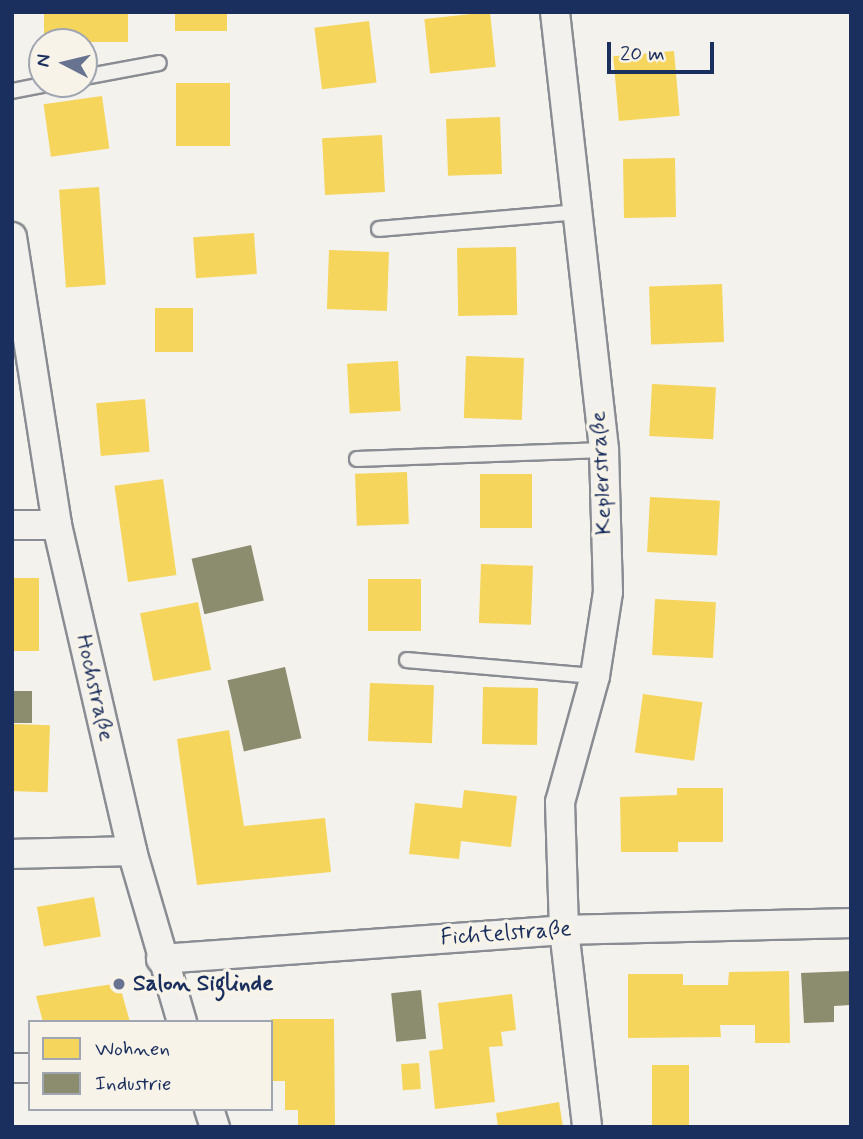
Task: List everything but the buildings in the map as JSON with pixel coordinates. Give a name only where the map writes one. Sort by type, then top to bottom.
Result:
[{"type":"street","name":"Keplerstraße","points":[[555,12],[604,450],[608,592],[594,676],[560,802],[564,930],[587,1127]]},
{"type":"street","name":"Hochstraße","points":[[12,237],[57,525],[132,851],[180,1020]]},
{"type":"street","points":[[12,525],[57,525]]},
{"type":"street","points":[[12,854],[132,851]]},
{"type":"street","name":"Fichtelstraße","points":[[161,959],[564,930],[851,923]]},
{"type":"lane","points":[[98,74],[159,63]]},
{"type":"lane","points":[[379,229],[577,212]]},
{"type":"lane","points":[[357,459],[604,450]]},
{"type":"lane","points":[[407,660],[594,676]]},
{"type":"place","name":"Salon Siglinde","points":[[119,984]]}]
